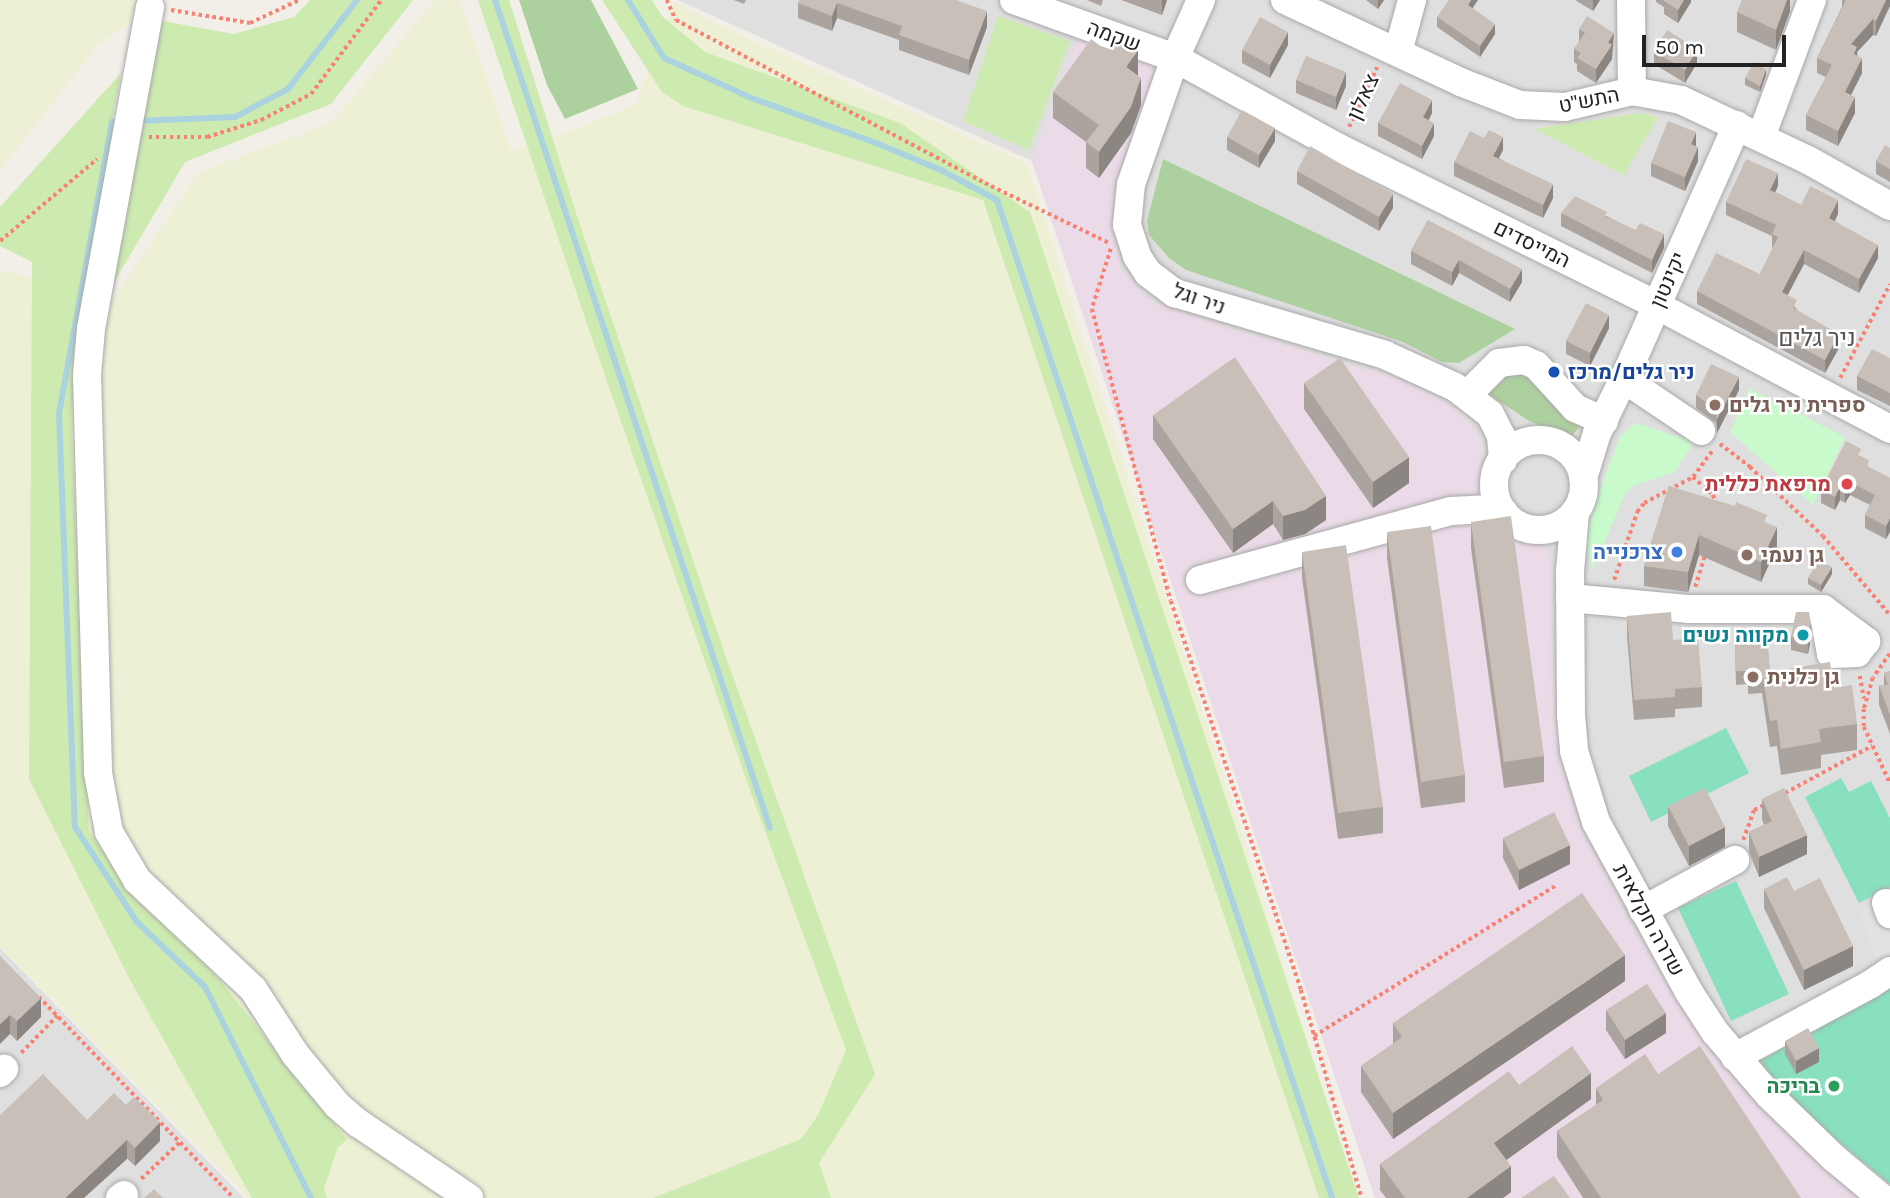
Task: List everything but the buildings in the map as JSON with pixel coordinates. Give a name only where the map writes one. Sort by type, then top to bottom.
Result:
[{"type":"street","name":"שקמה","points":[[1014,0],[1175,58]]},
{"type":"street","name":"ניר וגל","points":[[1201,0],[1175,58],[1131,184],[1128,205],[1130,241],[1148,273],[1175,293],[1197,301],[1410,364],[1549,444]]},
{"type":"street","name":"התש\"ט","points":[[1285,0],[1462,83],[1520,105],[1564,107],[1632,92],[1681,100],[1749,131],[1890,206]]},
{"type":"street","name":"צאלון","points":[[1392,49],[1412,0]]},
{"type":"street","points":[[1632,0],[1632,92]]},
{"type":"street","name":"יקינטון","points":[[1583,478],[1600,427],[1657,305],[1749,131],[1812,0]]},
{"type":"street","points":[[150,7],[90,329],[87,375],[98,773],[109,832],[137,880],[253,989],[295,1054],[337,1105],[469,1198]]},
{"type":"street","name":"המייסדים","points":[[1175,58],[1339,148],[1657,305],[1890,429]]},
{"type":"street","points":[[1451,512],[1499,470],[1519,445],[1549,444],[1584,444],[1600,427],[1575,408],[1536,365],[1524,360],[1499,363],[1475,402],[1497,424],[1499,470],[1495,495],[1504,512],[1522,527],[1551,529],[1575,512],[1582,498],[1583,478],[1573,456],[1549,444]]},
{"type":"street","points":[[1624,379],[1701,431]]},
{"type":"street","points":[[1200,580],[1451,512],[1488,509],[1504,512]]},
{"type":"street","name":"שדרה חקלאית","points":[[1575,512],[1570,584],[1571,715],[1574,751],[1596,822],[1689,992],[1735,1057],[1801,1126],[1882,1198]]},
{"type":"street","name":"שדרה חקלאית","points":[[1536,530],[1556,543],[1566,555],[1570,584]]},
{"type":"street","points":[[1570,584],[1606,602],[1689,609],[1823,609],[1831,654],[1857,653]]},
{"type":"street","points":[[1643,910],[1735,860]]},
{"type":"street","points":[[1735,1057],[1890,971]]},
{"type":"path","points":[[150,7],[250,23],[299,0]]},
{"type":"path","points":[[0,241],[124,136],[207,137],[261,120],[311,94],[381,0]]},
{"type":"path","points":[[667,0],[677,20],[985,183],[1112,244],[1092,309],[1171,601],[1314,1035],[1362,1198]]},
{"type":"path","name":"צאלון","points":[[1339,148],[1392,49]]},
{"type":"path","points":[[1830,396],[1890,284]]},
{"type":"path","points":[[1606,602],[1637,512],[1644,503],[1693,477],[1718,442],[1750,467],[1823,536],[1890,615]]},
{"type":"path","points":[[1693,477],[1713,495],[1718,510]]},
{"type":"path","points":[[1689,609],[1707,547]]},
{"type":"path","points":[[1857,653],[1864,727],[1890,783]]},
{"type":"path","points":[[1864,705],[1873,678],[1890,654]]},
{"type":"path","points":[[1778,797],[1872,746]]},
{"type":"path","points":[[1735,860],[1754,810],[1766,803]]},
{"type":"path","points":[[1314,1035],[1555,886]]},
{"type":"path","points":[[39,997],[233,1198]]},
{"type":"path","points":[[2,1071],[58,1016]]},
{"type":"path","points":[[122,1196],[180,1142]]},
{"type":"shaded area","name":"ניר גלים","points":[[678,0],[1890,0],[1890,1198],[1375,1198],[1032,161]]},
{"type":"shaded area","points":[[1077,39],[1153,64],[1163,72],[1112,214],[1120,268],[1148,299],[1178,312],[1413,383],[1460,412],[1476,431],[1483,445],[1487,497],[1511,531],[1548,547],[1557,749],[1579,824],[1632,927],[1693,1026],[1752,1100],[1858,1198],[1375,1198],[1032,161]]},
{"type":"shaded area","points":[[1890,894],[1890,960],[1879,969],[1860,910]]},
{"type":"shaded area","points":[[0,948],[244,1198],[0,1198]]},
{"type":"green space","points":[[0,0],[163,0],[98,45],[0,171]]},
{"type":"green space","points":[[310,0],[413,0],[331,104],[185,162],[113,284],[157,20],[234,34],[294,17]]},
{"type":"green space","points":[[435,0],[460,0],[511,150],[571,131],[636,104],[674,2],[749,39],[1027,163],[1358,1198],[249,1198],[0,947],[0,270],[113,299],[199,172],[331,123]]},
{"type":"green space","points":[[478,0],[509,0],[578,219],[720,640],[875,1074],[819,1163],[831,1198],[653,1198],[801,1139],[818,1115],[846,1050],[752,796],[588,327]]},
{"type":"green space","points":[[519,0],[591,0],[638,89],[565,119],[547,85]]},
{"type":"green space","points":[[602,0],[652,0],[662,16],[705,52],[900,123],[1030,212],[1359,1198],[1319,1198],[983,200],[683,106],[662,92]]},
{"type":"green space","points":[[998,16],[1070,41],[1029,150],[963,121]]},
{"type":"green space","points":[[121,73],[94,211],[71,417],[89,831],[138,902],[210,968],[347,1140],[338,1147],[324,1188],[327,1198],[252,1198],[129,978],[29,779],[32,262],[0,246],[0,207]]},
{"type":"green space","points":[[1640,113],[1658,117],[1624,175],[1534,129]]},
{"type":"green space","points":[[1163,159],[1515,329],[1459,363],[1442,362],[1403,342],[1186,270],[1169,258],[1149,235],[1147,221]]},
{"type":"green space","points":[[1508,372],[1520,373],[1529,379],[1557,408],[1581,425],[1571,437],[1529,421],[1490,395],[1492,384]]},
{"type":"green space","points":[[1750,389],[1845,437],[1813,505],[1730,432]]},
{"type":"green space","points":[[1639,424],[1694,442],[1675,472],[1633,486],[1625,494],[1592,571],[1585,539],[1599,492],[1620,437],[1632,425]]},
{"type":"green space","points":[[1726,728],[1749,773],[1651,822],[1629,776]]},
{"type":"green space","points":[[1841,778],[1849,792],[1871,781],[1890,818],[1890,887],[1859,903],[1805,797]]},
{"type":"green space","points":[[1736,881],[1789,994],[1731,1021],[1678,908]]},
{"type":"green space","name":"בריכה","points":[[1890,988],[1890,1184],[1790,1102],[1765,1071],[1761,1060]]},
{"type":"waterway","points":[[136,121],[235,117],[288,89],[357,0]]},
{"type":"waterway","points":[[495,0],[770,828]]},
{"type":"waterway","points":[[628,0],[664,58],[749,97],[876,143],[941,170],[997,200],[1332,1198]]},
{"type":"waterway","points":[[121,121],[112,122],[59,414],[75,827],[137,922],[205,987],[311,1198]]},
{"type":"place","name":"ניר גלים/מרכז","points":[[1554,372]]},
{"type":"place","name":"ספרית ניר גלים","points":[[1715,405]]},
{"type":"place","name":"מרפאת כללית","points":[[1847,484]]},
{"type":"place","name":"צרכנייה","points":[[1677,552]]},
{"type":"place","name":"גן נעמי","points":[[1747,555]]},
{"type":"place","name":"מקווה נשים","points":[[1803,635]]},
{"type":"place","name":"גן כלנית","points":[[1753,677]]},
{"type":"place","name":"בריכה","points":[[1834,1086]]},
{"type":"district","name":"ניר גלים","points":[[1817,339]]}]
